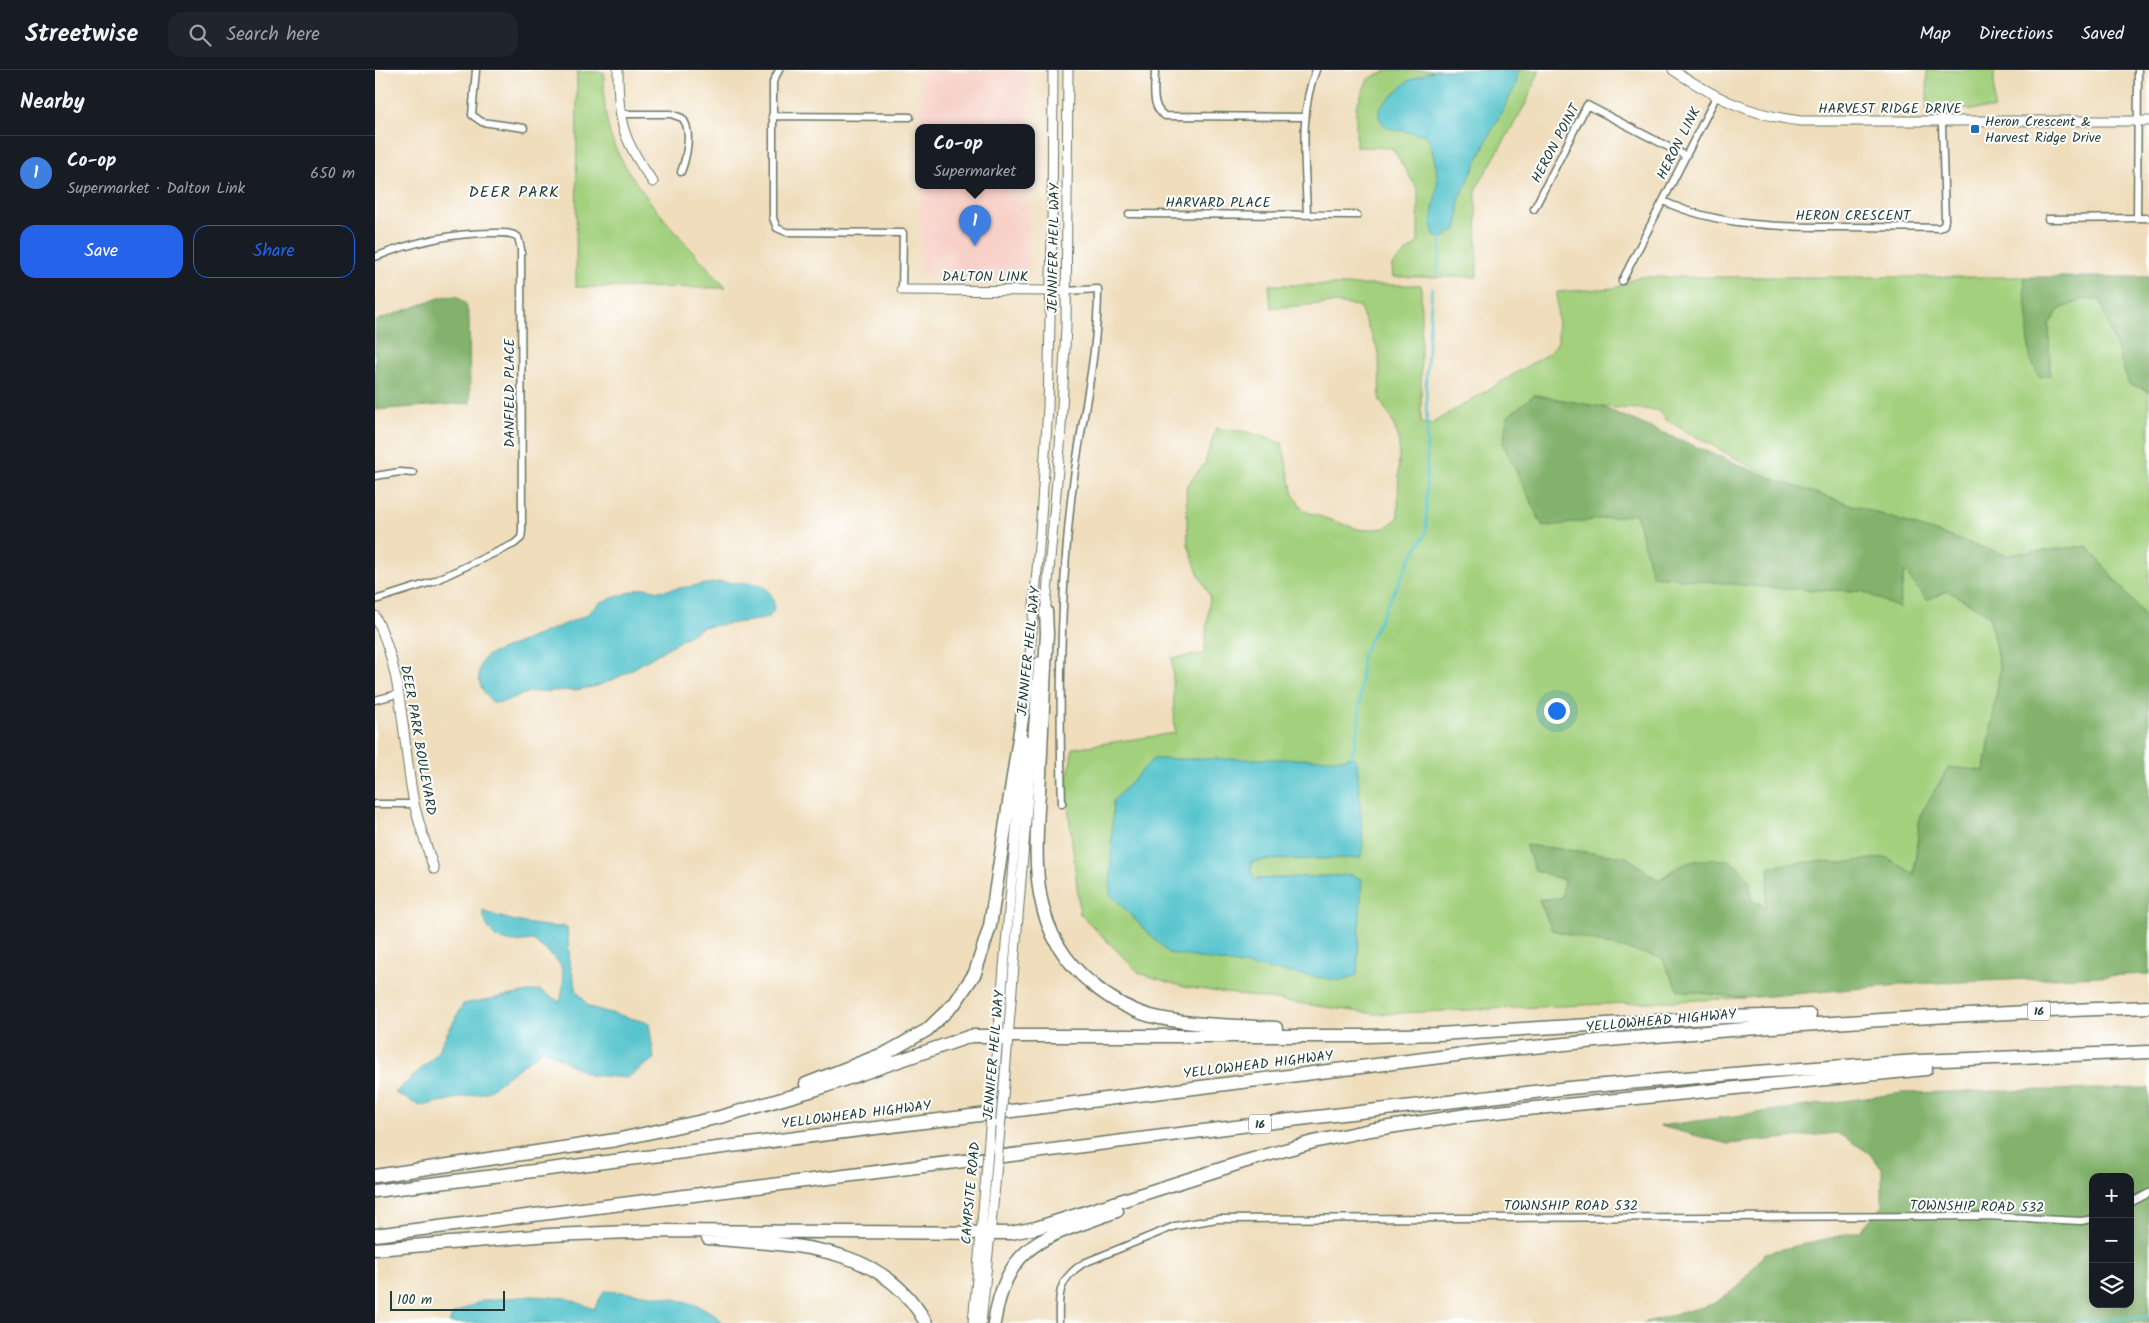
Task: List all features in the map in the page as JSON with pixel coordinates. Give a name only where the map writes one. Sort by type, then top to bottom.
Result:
[{"type":"highway","points":[[1046,611],[1047,634],[1036,868],[1044,916],[1053,938],[1066,958],[1083,978],[1108,997],[1151,1016],[1174,1020],[1305,1030],[1333,1036]]},
{"type":"highway","points":[[720,1117],[887,1052],[909,1041],[927,1030],[941,1017],[965,989],[981,958],[990,926],[1027,686]]},
{"type":"highway","name":"YELLOWHEAD HIGHWAY","points":[[375,1191],[1391,1062],[1597,1040],[1865,1019],[2149,1006]]},
{"type":"highway","points":[[375,1176],[616,1140],[720,1117],[817,1089],[971,1036],[1333,1036],[1438,1034],[1725,1017],[1824,1014],[1865,1019]]},
{"type":"highway","name":"16","points":[[375,1235],[1506,1094],[1756,1072],[1975,1059],[2149,1052]]},
{"type":"highway","points":[[375,1250],[550,1235],[659,1231],[1011,1233],[1036,1228],[1313,1142],[1409,1124],[1467,1116],[1947,1066],[1975,1059]]},
{"type":"highway","points":[[995,1323],[1005,1280],[1020,1257],[1032,1246],[1205,1174]]},
{"type":"highway","points":[[659,1231],[696,1237],[812,1248],[847,1256],[886,1276],[904,1294],[926,1323]]},
{"type":"main road","points":[[618,70],[619,114],[630,147],[653,182]]},
{"type":"main road","name":"JENNIFER HEIL WAY","points":[[985,1234],[995,1185],[1005,1074],[1003,1035],[1027,710],[1027,686],[1044,488],[1051,291],[1053,70]]},
{"type":"main road","name":"JENNIFER HEIL WAY","points":[[1003,1035],[1042,634],[1046,611],[1060,446],[1067,291],[1068,70]]},
{"type":"main road","name":"HARVEST RIDGE DRIVE","points":[[1673,70],[1716,97],[1757,114],[1801,121],[1942,123],[2149,121]]},
{"type":"main road","name":"DALTON LINK","points":[[903,290],[1067,291]]},
{"type":"main road","name":"DEER PARK BOULEVARD","points":[[375,616],[389,651],[398,694],[415,804],[434,869]]},
{"type":"main road","name":"CAMPSITE ROAD","points":[[981,1323],[985,1187],[994,1082],[1003,1035]]},
{"type":"main road","name":"CAMPSITE ROAD","points":[[973,1323],[985,1234]]},
{"type":"street","points":[[476,70],[472,115],[482,122],[524,128]]},
{"type":"street","points":[[779,70],[773,82],[772,116],[773,218],[777,228],[786,232],[903,233],[903,290]]},
{"type":"street","points":[[1155,70],[1155,106],[1165,116],[1305,116]]},
{"type":"street","points":[[1307,215],[1305,116],[1309,92],[1316,70]]},
{"type":"street","points":[[2137,70],[2137,218]]},
{"type":"street","name":"HERON LINK","points":[[1622,281],[1716,97]]},
{"type":"street","name":"HERON POINT","points":[[1534,209],[1587,105],[1686,156]]},
{"type":"street","points":[[619,114],[671,114],[682,118],[687,128],[687,153],[681,172]]},
{"type":"street","points":[[772,116],[910,117]]},
{"type":"street","name":"HERON CRESCENT","points":[[1663,200],[1677,207],[1728,221],[1769,227],[1939,228],[1945,220],[1942,123]]},
{"type":"street","name":"HARVARD PLACE","points":[[1129,214],[1357,215]]},
{"type":"street","points":[[2048,219],[2149,218]]},
{"type":"street","name":"DANFIELD PLACE","points":[[375,257],[411,244],[455,235],[505,233],[518,237],[521,249],[521,538],[514,544],[445,577],[375,600]]},
{"type":"street","name":"JENNIFER HEIL WAY","points":[[1062,804],[1060,677],[1063,582],[1071,498],[1096,349],[1098,289],[1067,291]]},
{"type":"street","points":[[375,476],[400,472],[413,473]]},
{"type":"street","points":[[375,700],[398,694]]},
{"type":"street","points":[[375,804],[415,804]]},
{"type":"street","points":[[2134,1201],[2149,1194]]},
{"type":"street","name":"TOWNSHIP ROAD 532","points":[[1059,1323],[1058,1304],[1060,1290],[1072,1271],[1084,1263],[1175,1226],[1217,1218],[1985,1216],[2081,1221],[2089,1220]]},
{"type":"shaded area","points":[[921,72],[1029,72],[1029,124],[921,124]]},
{"type":"shaded area","points":[[921,189],[1028,189],[1028,275],[921,276]]},
{"type":"green space","points":[[1388,70],[1540,70],[1525,105],[1476,189],[1477,277],[1393,277],[1392,265],[1418,242],[1418,190],[1392,148],[1356,147],[1356,107],[1368,79]]},
{"type":"green space","points":[[1927,70],[1994,70],[1994,109],[1927,110]]},
{"type":"green space","points":[[577,72],[604,72],[607,120],[611,138],[625,165],[651,202],[726,288],[576,287]]},
{"type":"green space","points":[[1638,277],[2024,277],[2030,358],[2050,375],[2049,324],[2060,309],[2084,299],[2101,300],[2129,384],[2149,391],[2149,621],[2087,546],[2006,555],[1775,480],[1666,420],[1658,410],[1602,407],[1534,395],[1636,514],[1782,589],[1862,591],[1899,608],[1904,570],[1948,590],[1989,615],[2000,669],[1985,771],[1920,815],[1914,874],[1819,861],[1770,866],[1766,907],[1752,901],[1748,876],[1677,866],[1659,881],[1627,857],[1525,845],[1535,870],[1564,880],[1562,898],[1539,899],[1552,930],[1662,958],[1678,990],[1746,998],[1375,1014],[1184,987],[1139,973],[1080,914],[1066,787],[1073,748],[1175,733],[1172,658],[1204,654],[1210,596],[1198,573],[1188,544],[1186,487],[1205,463],[1216,428],[1248,432],[1282,443],[1293,494],[1304,511],[1361,530],[1385,528],[1398,518],[1399,439],[1391,418],[1380,401],[1379,353],[1359,306],[1333,303],[1271,308],[1269,285],[1421,285],[1421,423],[1431,424],[1549,353],[1558,342],[1557,292],[1615,288]],"holes":[[[1352,756],[1357,761],[1363,847],[1251,862],[1251,872],[1255,879],[1352,875],[1111,894],[1344,759]]]},
{"type":"green space","points":[[2024,277],[2149,277],[2149,391],[2129,384],[2100,300],[2084,299],[2060,309],[2049,324],[2050,375],[2039,377],[2030,358]]},
{"type":"green space","points":[[457,296],[466,304],[469,318],[470,403],[375,410],[375,321],[442,297]]},
{"type":"green space","points":[[1534,395],[1602,407],[1775,480],[2006,555],[2087,546],[2149,621],[2149,974],[1912,984],[1746,998],[1678,990],[1662,958],[1552,930],[1539,900],[1562,898],[1564,880],[1535,870],[1525,845],[1627,857],[1659,881],[1685,864],[1699,860],[1730,860],[1748,876],[1752,901],[1765,907],[1770,866],[1819,861],[1841,863],[1886,857],[1914,874],[1920,815],[1949,767],[1985,771],[2000,669],[1989,615],[1948,591],[1927,600],[1904,571],[1899,608],[1862,591],[1782,589],[1652,576],[1636,514],[1543,527],[1503,444],[1508,416]]},
{"type":"green space","points":[[2149,1088],[2149,1323],[1643,1323],[1713,1304],[1738,1287],[1765,1253],[1860,1231],[1882,1206],[1882,1168],[1868,1152],[1837,1133],[1728,1144],[1660,1126],[1902,1093]]},
{"type":"water","points":[[1434,70],[1519,70],[1515,87],[1491,132],[1459,200],[1459,216],[1456,230],[1442,238],[1435,237],[1432,225],[1437,173],[1433,153],[1426,135],[1386,128],[1379,117],[1379,108],[1408,81]]},
{"type":"water","points":[[719,582],[759,584],[768,590],[771,595],[774,606],[773,611],[765,619],[703,627],[619,677],[597,686],[577,690],[529,692],[503,702],[494,703],[481,687],[479,681],[480,668],[486,656],[585,616],[601,602],[645,588],[660,591]]},
{"type":"water","points":[[1352,756],[1357,761],[1363,847],[1360,858],[1265,860],[1251,862],[1251,872],[1255,879],[1352,875],[1362,879],[1357,975],[1342,981],[1168,953],[1110,894],[1113,801],[1153,759],[1344,759]]},
{"type":"water","points":[[482,911],[524,923],[567,927],[570,964],[577,991],[589,1007],[649,1023],[654,1059],[627,1078],[589,1075],[544,1049],[487,1092],[420,1106],[395,1093],[435,1056],[463,1004],[539,990],[560,1002],[563,989],[563,971],[556,959],[533,940],[513,942],[496,938],[487,926]]},
{"type":"water","points":[[604,1291],[651,1295],[685,1302],[701,1307],[723,1323],[449,1323],[453,1314],[484,1300],[532,1296],[566,1298],[594,1309]]},
{"type":"waterway","points":[[1437,274],[1442,238]]},
{"type":"waterway","points":[[1352,756],[1359,725],[1362,656],[1410,559],[1426,533],[1426,380],[1432,288]]},
{"type":"waterway","points":[[2076,1323],[2149,1316]]},
{"type":"place","name":"Heron Crescent & Harvest Ridge Drive","points":[[1975,129]]},
{"type":"place","name":"Co-op","points":[[975,246]]},
{"type":"district","name":"DEER PARK","points":[[514,191]]}]
